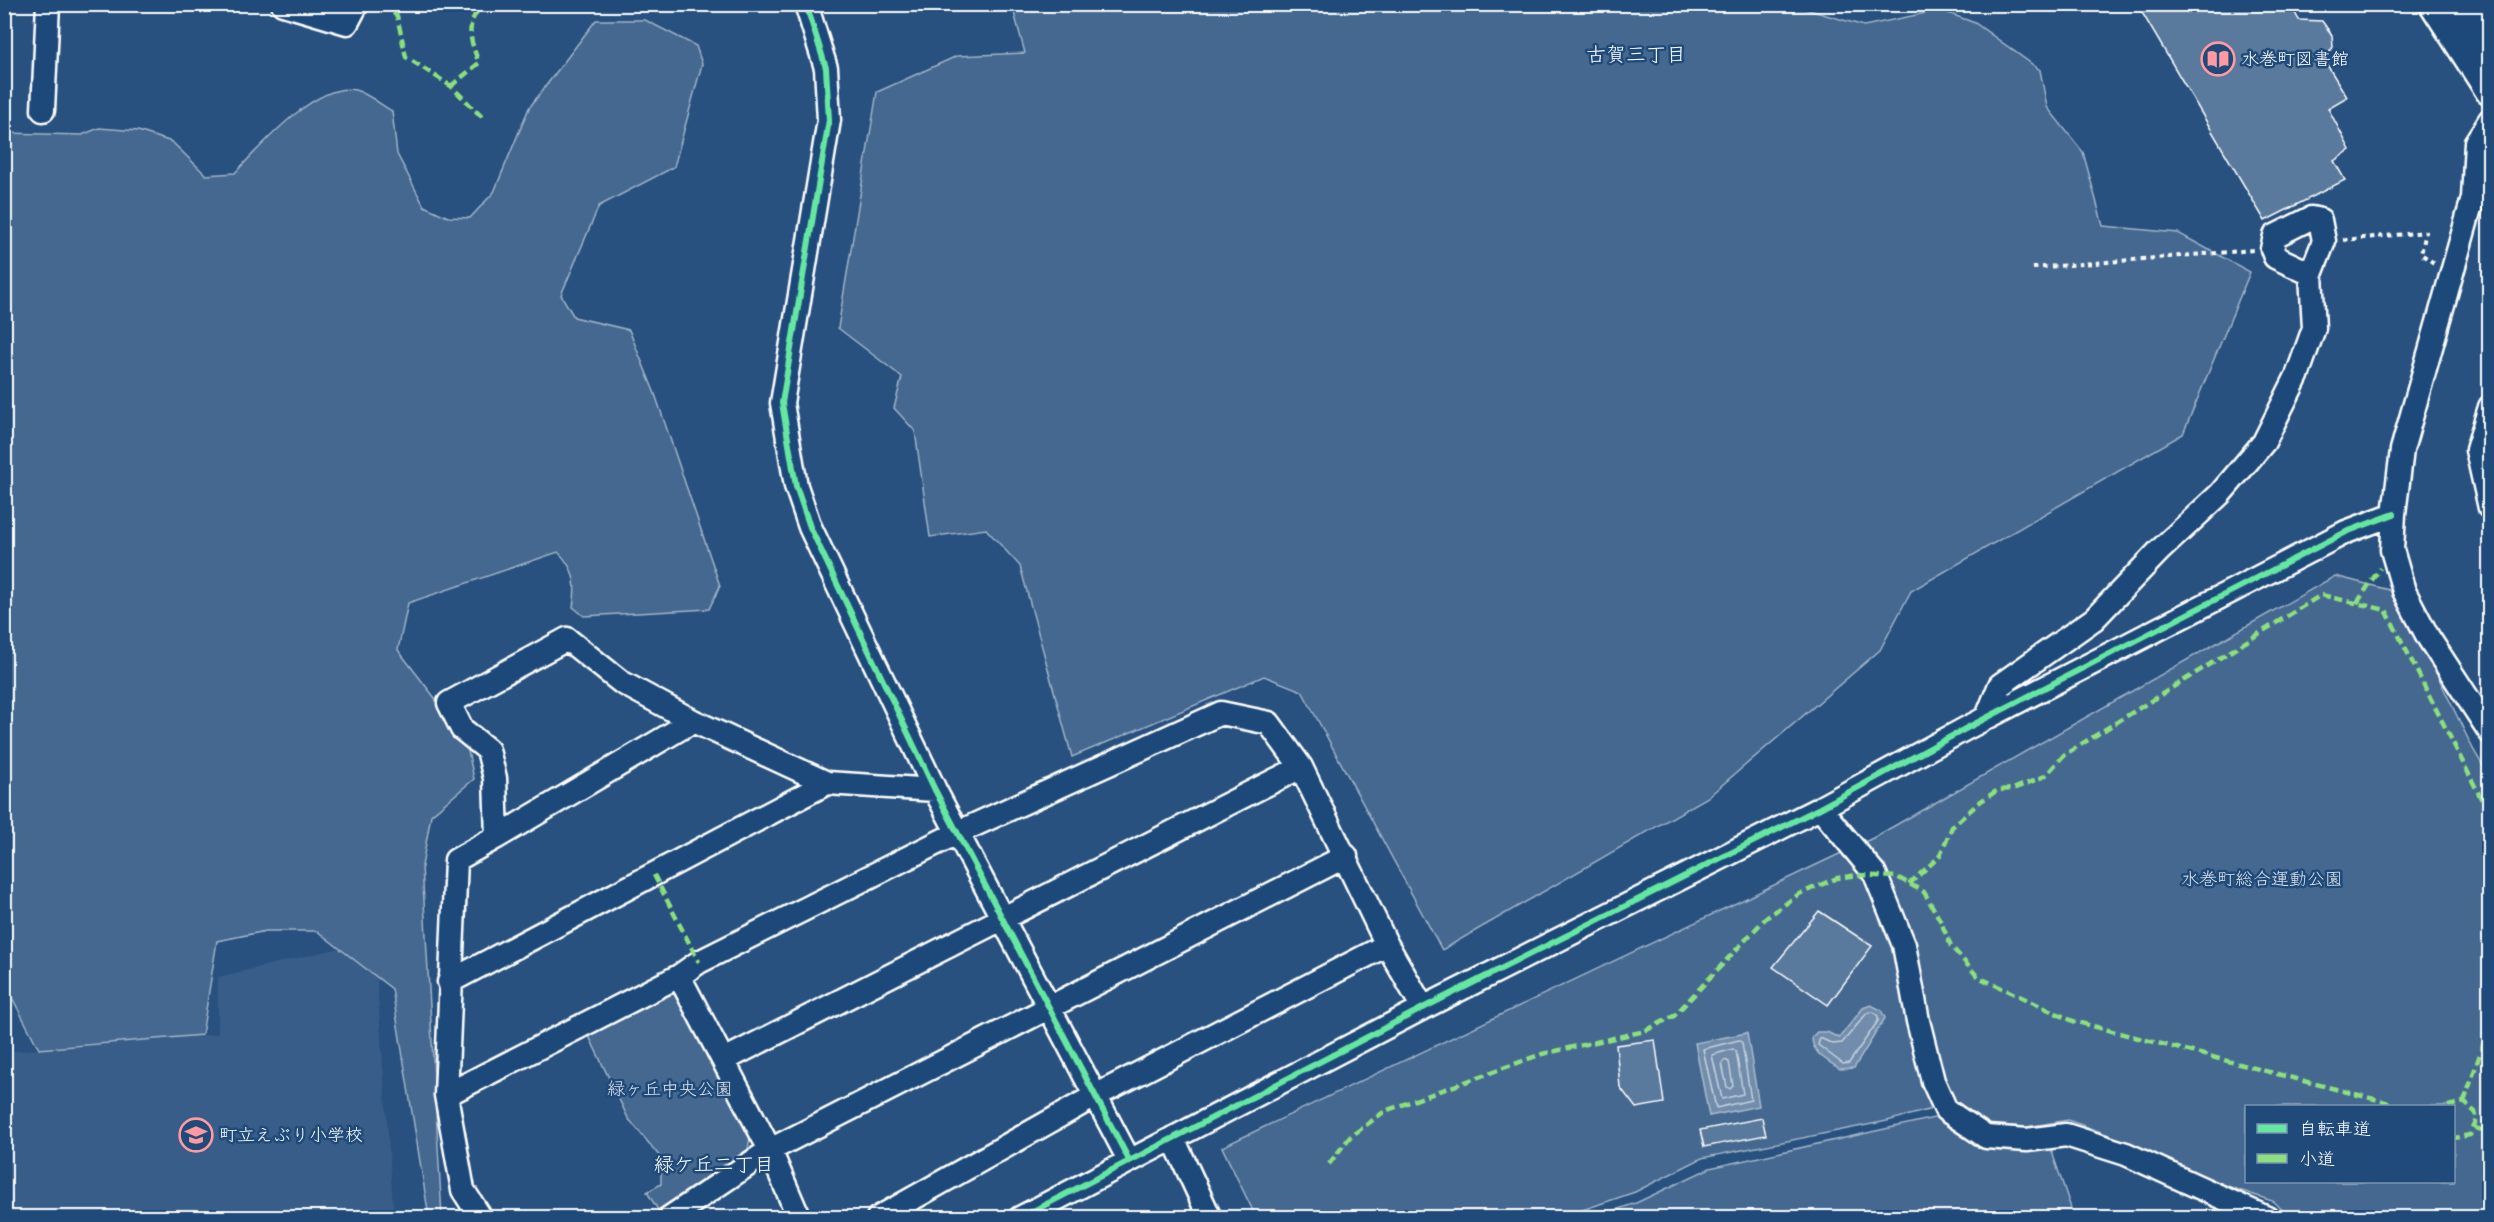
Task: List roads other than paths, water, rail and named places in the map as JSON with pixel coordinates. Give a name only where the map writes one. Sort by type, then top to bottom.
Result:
[{"type":"main road","points":[[2434,4],[2490,91]]},
{"type":"main road","points":[[2463,4],[2490,50]]},
{"type":"street","points":[[43,110],[48,4]]},
{"type":"street","points":[[284,4],[348,23],[357,4]]},
{"type":"street","points":[[806,4],[826,68],[829,120],[782,402],[796,486],[810,527],[935,790],[1129,1160]]},
{"type":"street","points":[[2490,120],[2476,142],[2473,198],[2402,450],[2392,550],[2404,591],[2428,637],[2490,732]]},
{"type":"street","points":[[1020,1218],[1424,1008],[1820,808],[1987,717],[2000,685],[2094,619],[2159,551],[2220,494],[2264,442],[2297,376],[2314,328],[2311,274],[2324,241],[2320,220],[2311,218],[2276,236],[2272,249],[2276,257],[2311,274]]},
{"type":"street","points":[[2490,407],[2477,450],[2490,508]]},
{"type":"street","points":[[1965,729],[2346,532],[2394,514]]},
{"type":"street","points":[[497,837],[495,778],[488,750],[462,729],[449,703],[567,639],[621,682],[693,721],[827,783],[935,790]]},
{"type":"street","points":[[446,1095],[679,976],[699,963],[959,832],[1221,713],[1269,723],[1301,766],[1387,945],[1424,1008]]},
{"type":"street","points":[[481,1218],[463,1190],[446,1095],[449,982],[456,860],[693,721]]},
{"type":"street","points":[[724,1060],[1301,766]]},
{"type":"street","points":[[449,982],[827,783]]},
{"type":"street","points":[[1820,808],[1875,874],[1904,945],[1918,1021],[1933,1081],[1946,1110],[1986,1137],[2026,1140],[2066,1135],[2126,1154],[2268,1218]]},
{"type":"street","points":[[669,1218],[770,1150],[1346,856]]},
{"type":"street","points":[[878,1218],[1095,1095],[1387,945]]},
{"type":"street","points":[[679,976],[770,1150],[799,1218]]},
{"type":"street","points":[[1173,1138],[1203,1215]]},
{"type":"water","points":[[1871,1005],[1881,1010],[1885,1018],[1854,1068],[1840,1069],[1817,1052],[1812,1037],[1817,1032],[1827,1032],[1839,1038],[1863,1008]]},
{"type":"water","points":[[1747,1033],[1759,1106],[1709,1116],[1695,1043]]},
{"type":"place","name":"水巻町図書館","points":[[2218,59]]},
{"type":"place","name":"町立えぶり小学校","points":[[196,1135]]},
{"type":"district","name":"古賀三丁目","points":[[1636,54]]},
{"type":"district","name":"緑ケ丘二丁目","points":[[714,1164]]},
{"type":"park label","name":"水巻町総合運動公園","points":[[2262,879]]},
{"type":"park label","name":"緑ヶ丘中央公園","points":[[670,1089]]}]
